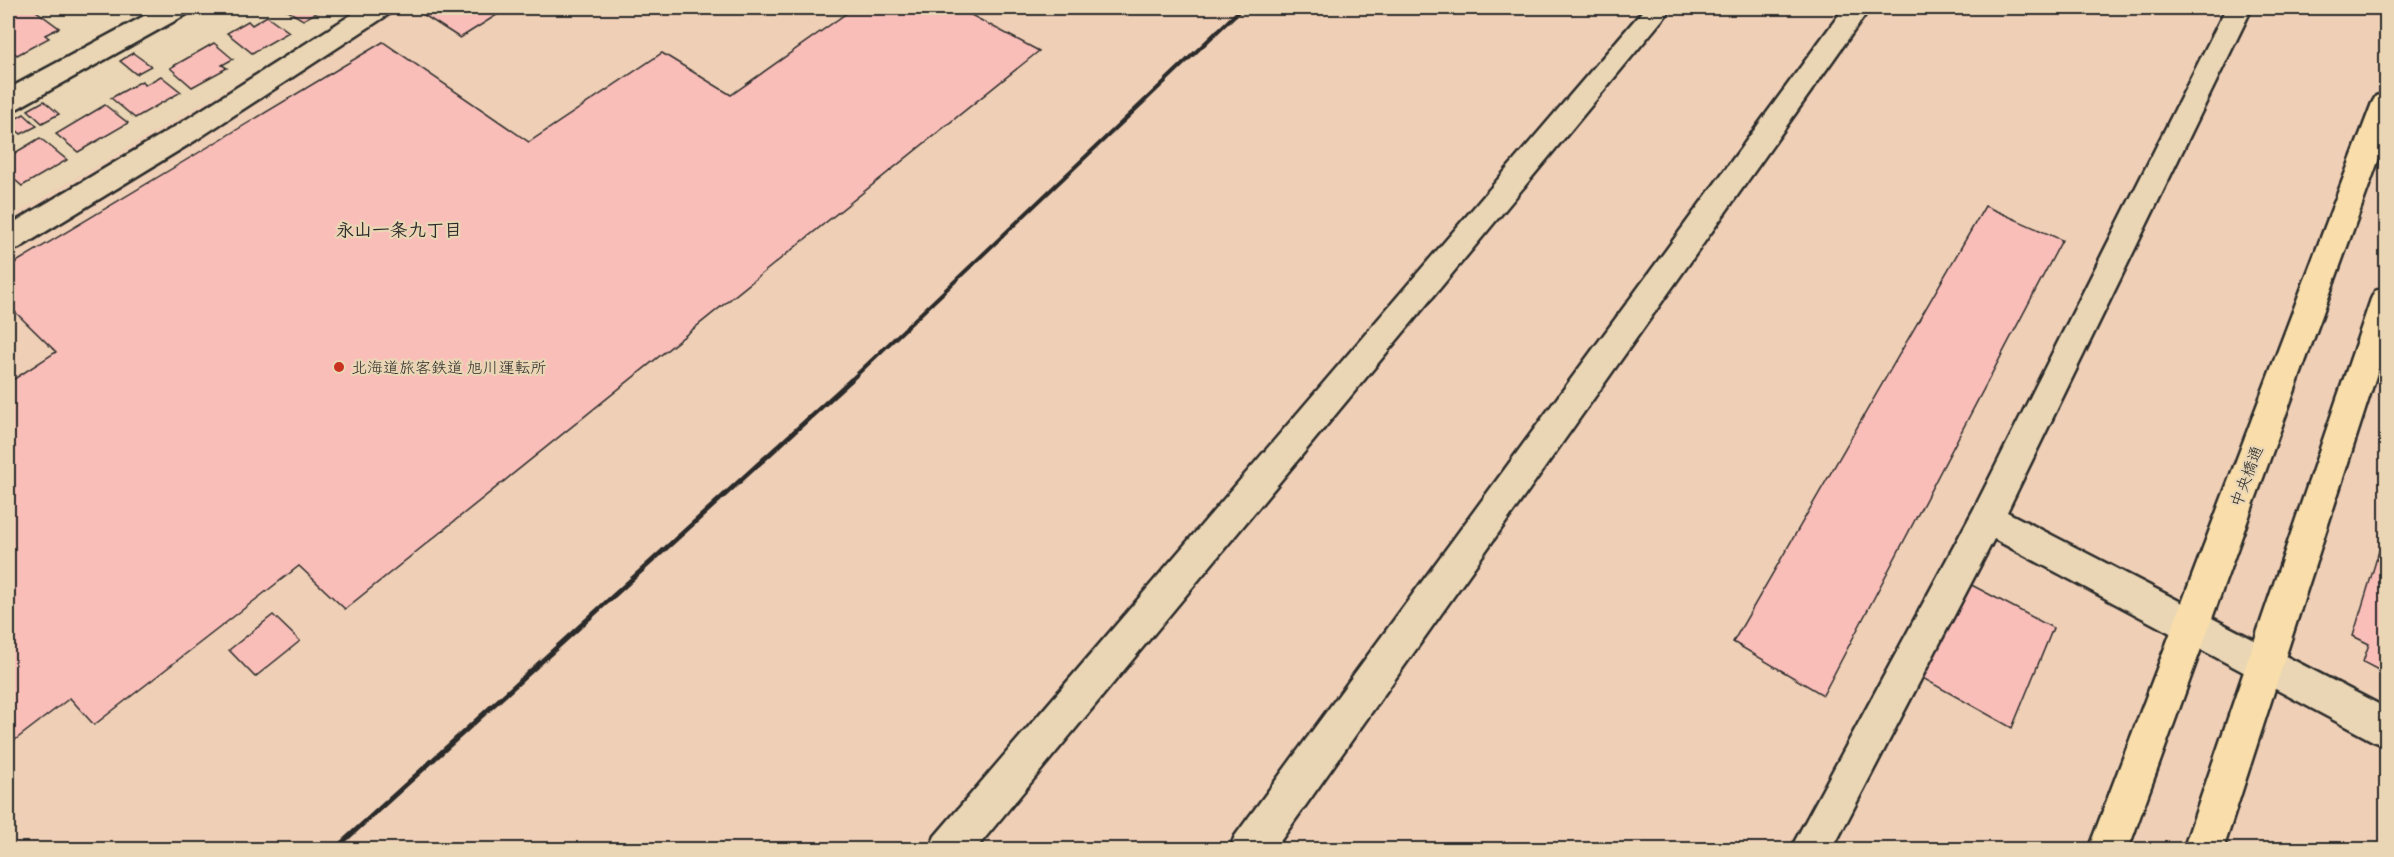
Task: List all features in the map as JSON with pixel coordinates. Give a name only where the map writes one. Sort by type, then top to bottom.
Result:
[{"type":"main road","name":"中央橋通","points":[[2108,849],[2189,626],[2386,103]]},
{"type":"main road","points":[[2203,849],[2386,299]]},
{"type":"street","points":[[8,101],[178,8]]},
{"type":"street","points":[[8,240],[186,134],[380,8]]},
{"type":"street","points":[[949,849],[1659,8]]},
{"type":"street","points":[[1250,849],[1857,8]]},
{"type":"street","points":[[1810,849],[1987,518],[2240,8]]},
{"type":"street","points":[[1987,518],[2386,728]]},
{"type":"shaded area","points":[[364,8],[2386,8],[2386,849],[8,849],[8,218]]},
{"type":"building","points":[[15,8],[32,8],[59,28],[45,35],[49,38],[17,55],[8,47],[8,12]]},
{"type":"building","points":[[283,8],[325,8],[303,20]]},
{"type":"building","points":[[413,8],[508,8],[460,38]]},
{"type":"building","name":"北海道旅客鉄道 旭川運転所","points":[[854,8],[958,8],[1039,51],[345,609],[299,566],[94,725],[70,698],[11,743],[8,739],[8,383],[56,352],[8,305],[8,267],[383,42],[529,142],[662,53],[731,95]]},
{"type":"building","points":[[267,16],[289,32],[252,53],[227,33],[248,21],[252,25]]},
{"type":"building","points":[[214,43],[233,59],[222,65],[227,68],[192,87],[170,68]]},
{"type":"building","points":[[133,53],[151,66],[136,74],[120,61]]},
{"type":"building","points":[[161,76],[181,92],[135,118],[111,98],[142,81],[145,85]]},
{"type":"building","points":[[44,101],[59,114],[42,123],[28,110]]},
{"type":"building","points":[[105,105],[128,123],[78,152],[56,134]]},
{"type":"building","points":[[24,114],[37,126],[21,134],[8,123]]},
{"type":"building","points":[[40,138],[67,160],[22,186],[8,174],[8,157]]},
{"type":"building","points":[[1985,206],[2062,240],[1823,695],[1733,642]]},
{"type":"building","points":[[2386,528],[2386,674],[2363,662],[2369,644],[2353,636]]},
{"type":"building","points":[[1964,581],[2053,628],[2012,728],[1919,676]]},
{"type":"building","points":[[273,615],[300,641],[255,677],[229,650]]},
{"type":"railway","points":[[849,382],[1242,8]]},
{"type":"railway","points":[[334,850],[851,380]]},
{"type":"place","name":"北海道旅客鉄道 旭川運転所","points":[[339,367]]},
{"type":"district","name":"永山一条九丁目","points":[[399,230]]}]
